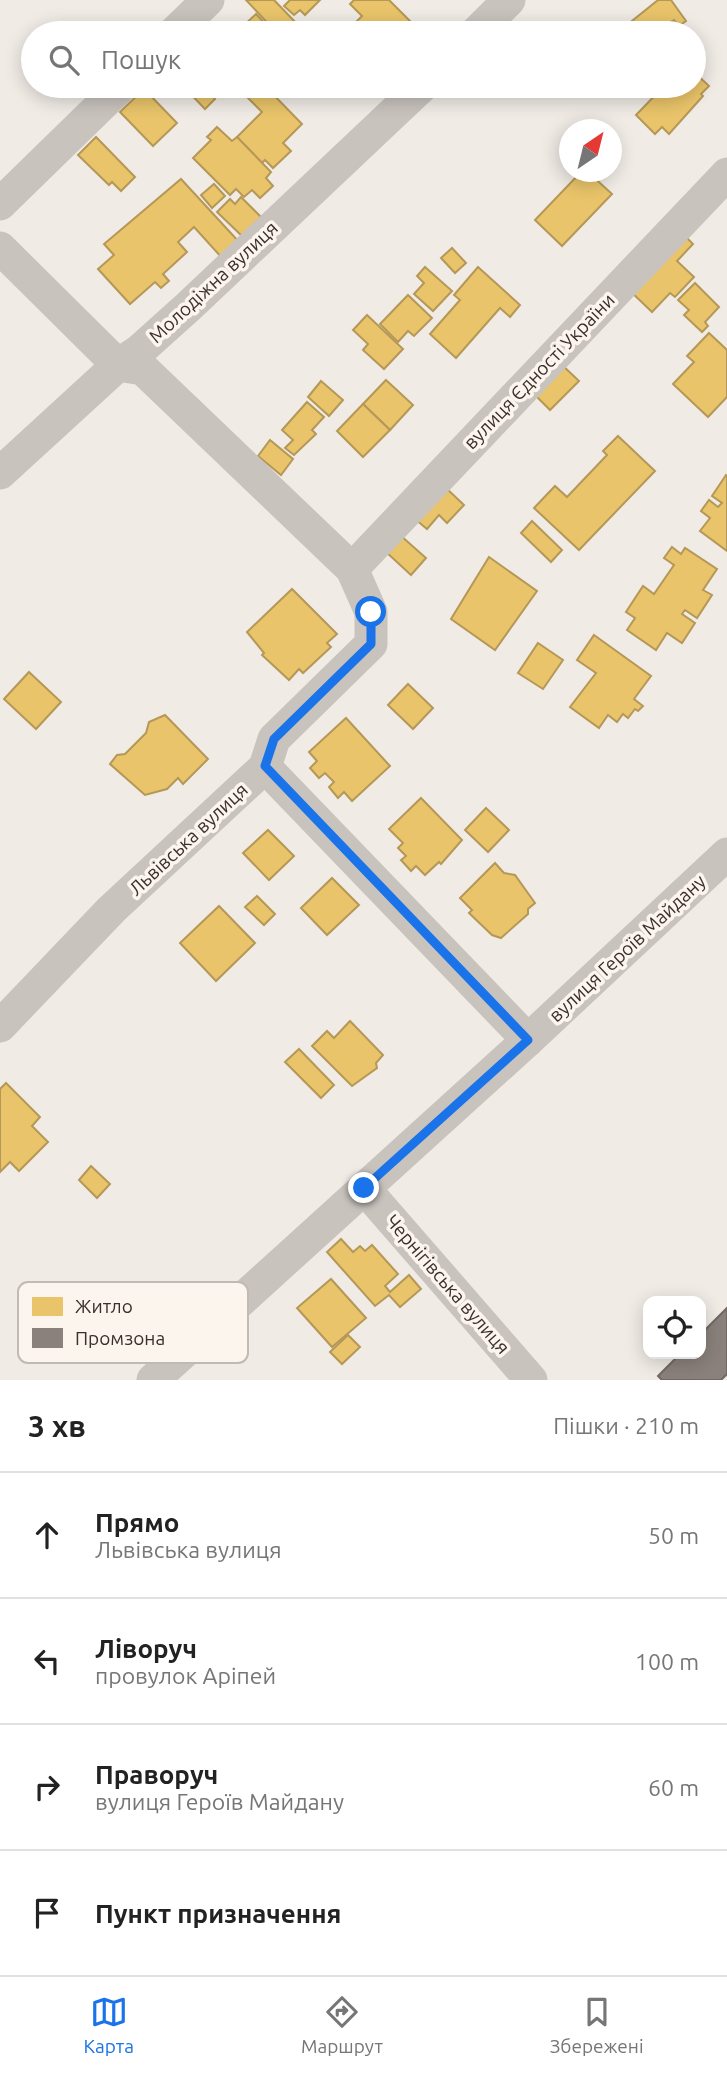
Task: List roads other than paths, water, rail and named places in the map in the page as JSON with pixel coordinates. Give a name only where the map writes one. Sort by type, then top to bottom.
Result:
[{"type":"street","points":[[186,21],[208,0]]},
{"type":"street","points":[[488,21],[509,0]]},
{"type":"street","points":[[0,204],[109,98]]},
{"type":"street","name":"Молодіжна вулиця","points":[[0,473],[118,365],[188,307],[409,98]]},
{"type":"street","name":"вулиця Єдності України","points":[[352,569],[727,174]]},
{"type":"street","points":[[0,248],[118,365],[143,369],[352,569]]},
{"type":"street","name":"Львівська вулиця","points":[[0,1026],[111,910],[265,766],[274,739],[371,644],[371,612],[352,569]]},
{"type":"street","points":[[265,766],[528,1040]]},
{"type":"street","name":"вулиця Героїв Майдану","points":[[248,1295],[528,1040],[727,854]]},
{"type":"street","name":"Чернігівська вулиця","points":[[364,1188],[531,1380]]},
{"type":"street","name":"вулиця Героїв Майдану","points":[[156,1379],[173,1363]]}]
